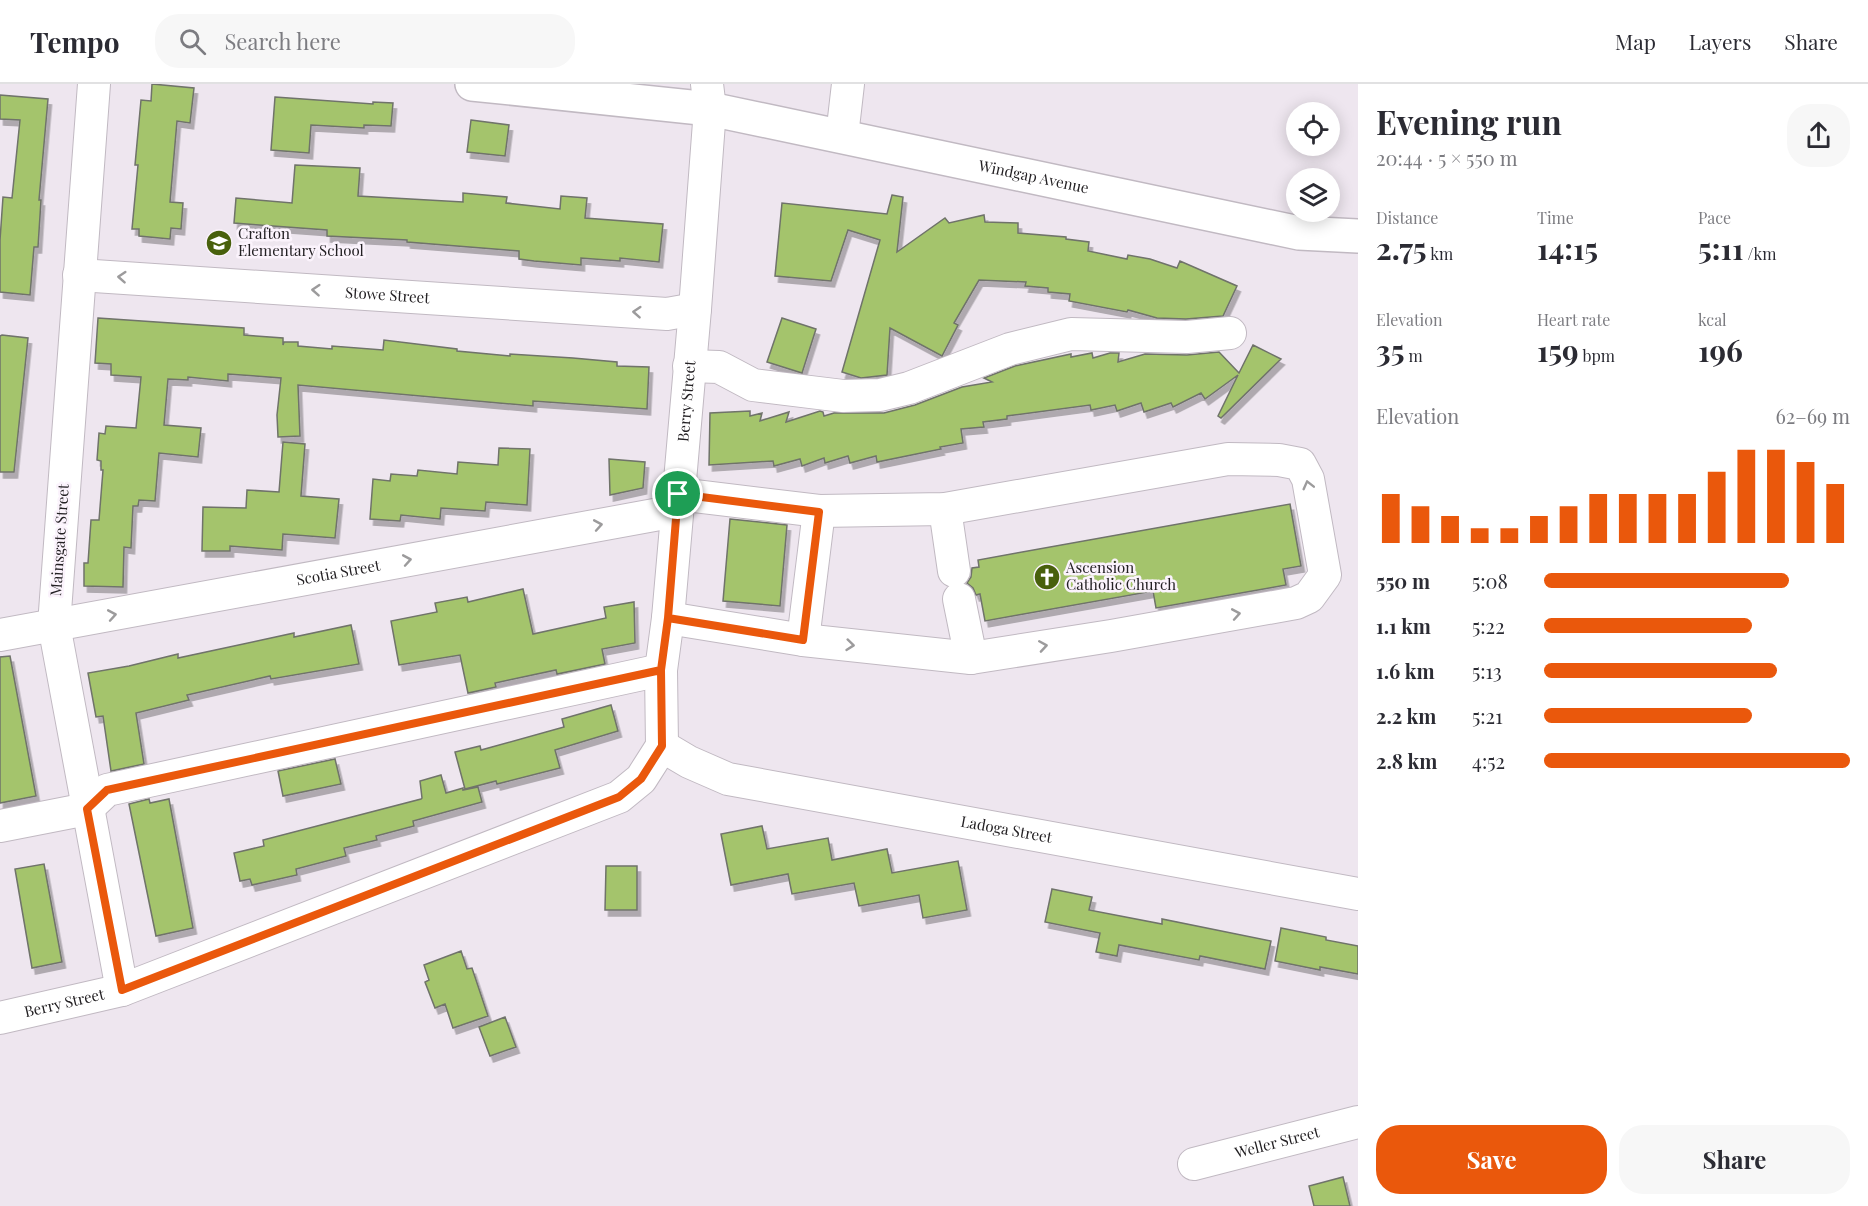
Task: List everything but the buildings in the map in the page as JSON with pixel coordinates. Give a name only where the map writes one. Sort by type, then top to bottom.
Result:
[{"type":"main road","name":"Windgap Avenue","points":[[472,84],[709,97],[842,136],[1299,233],[1358,236]]},
{"type":"street","name":"Mainsgate Street","points":[[94,84],[54,625],[122,990]]},
{"type":"street","points":[[842,136],[848,84]]},
{"type":"street","name":"Berry Street","points":[[0,1018],[122,990],[619,797],[641,779],[662,746],[661,670],[668,618],[695,309],[709,97]]},
{"type":"street","name":"Stowe Street","points":[[79,275],[667,314],[695,309]]},
{"type":"street","points":[[689,366],[719,367],[753,385],[843,396],[880,395],[909,388],[1010,349],[1071,334],[1187,337],[1230,333]]},
{"type":"street","name":"Scotia Street","points":[[0,635],[677,502],[819,512],[945,509],[1228,459],[1279,460],[1300,464],[1308,479],[1325,575],[1309,597],[1296,603],[971,658]]},
{"type":"street","points":[[668,618],[803,640],[971,658],[945,509]]},
{"type":"street","points":[[803,640],[819,512]]},
{"type":"street","points":[[0,826],[87,809],[107,790],[661,670]]},
{"type":"street","name":"Ladoga Street","points":[[662,746],[689,762],[728,779],[1358,894]]},
{"type":"street","name":"Weller Street","points":[[1194,1164],[1358,1122]]},
{"type":"place","name":"Crafton Elementary School","points":[[219,243]]},
{"type":"place","name":"Ascension Catholic Church","points":[[1047,577]]},
{"type":"route","points":[[678,494],[668,618],[661,670],[107,790],[87,809],[122,990],[619,797],[641,779],[662,746],[661,670],[668,618],[803,640],[819,512],[678,494]]}]
